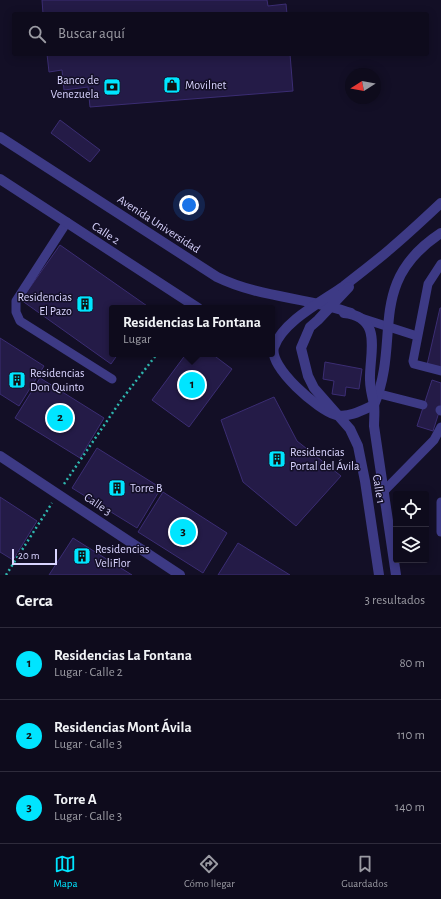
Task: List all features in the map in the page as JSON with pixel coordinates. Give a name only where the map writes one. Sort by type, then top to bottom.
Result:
[{"type":"street","name":"Avenida Universidad","points":[[1,137],[217,277],[250,290],[332,306],[351,313]]},
{"type":"street","name":"Calle 2","points":[[0,179],[193,305]]},
{"type":"street","points":[[275,345],[293,321],[362,272],[441,203]]},
{"type":"street","points":[[270,357],[308,397],[318,405],[336,415],[352,414],[374,406],[375,392],[392,296],[403,271],[422,247],[441,233]]},
{"type":"street","points":[[336,415],[314,388],[303,360],[301,348],[304,336],[310,326],[332,306],[362,272]]},
{"type":"street","points":[[318,320],[339,312],[351,313],[361,318],[369,326],[372,337],[375,392]]},
{"type":"street","name":"Calle 1","points":[[374,406],[374,426],[396,575]]},
{"type":"street","name":"Calle 1","points":[[336,415],[350,429],[358,446],[365,481],[379,575]]},
{"type":"street","name":"Calle 3","points":[[0,456],[180,575]]},
{"type":"lane","points":[[67,222],[16,301],[16,312],[20,321],[112,379]]},
{"type":"lane","points":[[441,264],[428,284],[413,363],[441,371]]},
{"type":"lane","points":[[361,318],[388,322],[417,336]]},
{"type":"lane","points":[[375,392],[423,406]]},
{"type":"lane","points":[[384,492],[434,440],[441,427]]},
{"type":"lane","points":[[441,502],[441,532]]},
{"type":"path","points":[[6,575],[58,493],[122,399],[155,357]]},
{"type":"building","points":[[42,0],[267,0],[268,6],[286,4],[287,12],[43,12]]},
{"type":"building","points":[[47,56],[290,56],[293,91],[90,107],[88,87],[64,90],[62,70],[49,72]]},
{"type":"building","points":[[60,120],[100,150],[90,162],[51,133]]},
{"type":"building","name":"Residencias El Pazo","points":[[60,245],[146,305],[109,305],[109,357],[116,357],[111,364],[21,300]]},
{"type":"building","points":[[441,308],[441,368],[427,365]]},
{"type":"building","name":"Residencias Don Quinto","points":[[0,338],[44,366],[19,406],[0,394]]},
{"type":"building","points":[[184,357],[216,357],[232,369],[189,427],[152,400]]},
{"type":"building","points":[[325,362],[362,369],[359,389],[346,387],[345,396],[332,394],[334,381],[323,379]]},
{"type":"building","points":[[40,378],[104,418],[80,458],[15,418]]},
{"type":"building","points":[[432,380],[441,383],[441,406],[433,431],[417,426]]},
{"type":"building","name":"Residencias Portal del Ávila","points":[[274,397],[297,441],[341,476],[296,526],[243,482],[221,420]]},
{"type":"building","name":"Torre B","points":[[97,448],[161,488],[137,528],[72,488]]},
{"type":"building","points":[[163,492],[227,533],[203,573],[138,532]]},
{"type":"building","points":[[0,497],[37,521],[13,560],[0,552]]},
{"type":"building","name":"Residencias VeliFlor","points":[[73,538],[132,575],[49,575]]},
{"type":"building","points":[[238,543],[290,575],[218,575]]},
{"type":"place","name":"Movilnet","points":[[172,85]]},
{"type":"place","name":"Banco de Venezuela","points":[[112,87]]},
{"type":"place","name":"Residencias El Pazo","points":[[85,304]]},
{"type":"place","name":"Residencias Don Quinto","points":[[17,380]]},
{"type":"place","name":"Residencias La Fontana","points":[[192,385]]},
{"type":"place","name":"Residencias Mont Ávila","points":[[60,418]]},
{"type":"place","name":"Residencias Portal del Ávila","points":[[277,459]]},
{"type":"place","name":"Torre B","points":[[117,488]]},
{"type":"place","name":"Torre A","points":[[183,532]]},
{"type":"place","name":"Residencias VeliFlor","points":[[82,556]]}]
